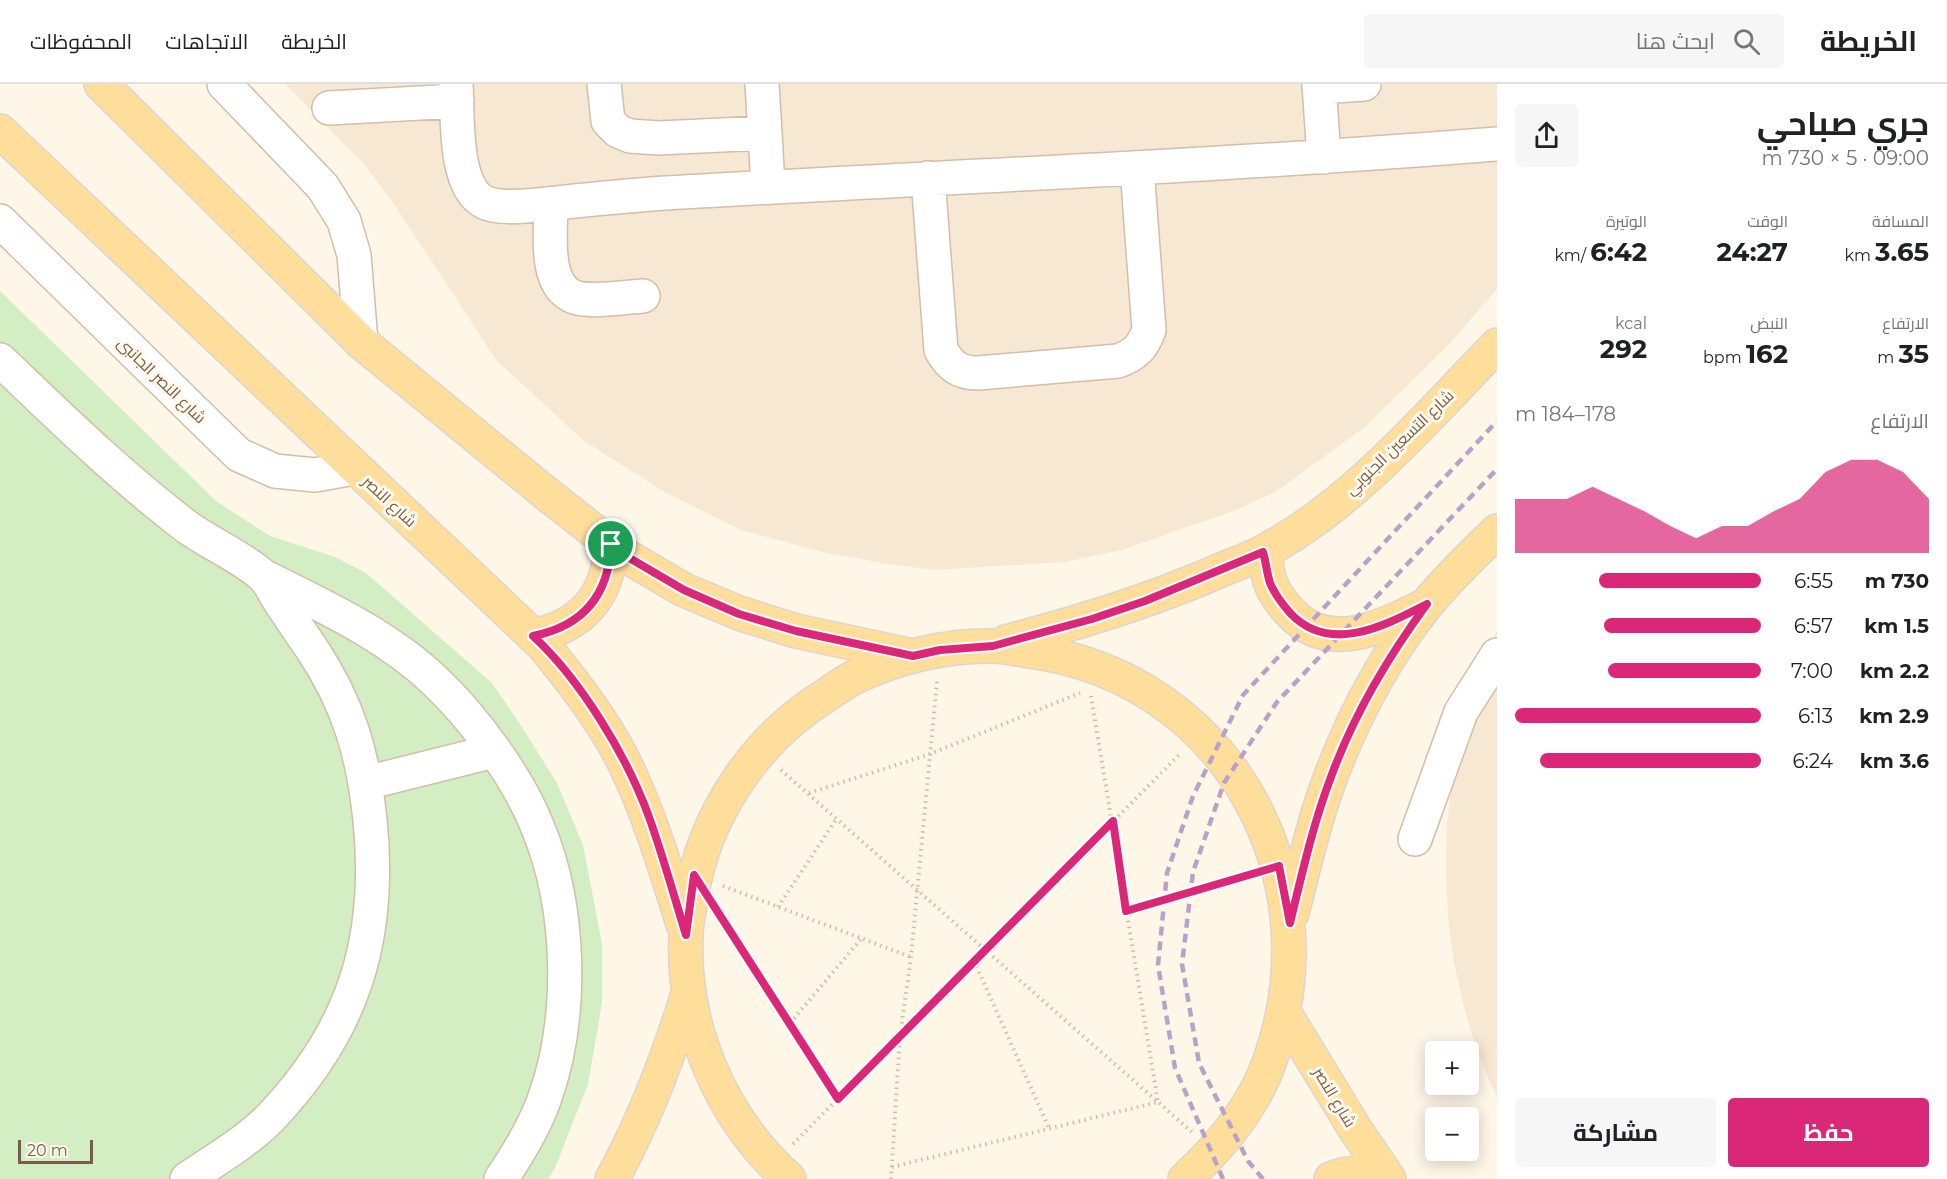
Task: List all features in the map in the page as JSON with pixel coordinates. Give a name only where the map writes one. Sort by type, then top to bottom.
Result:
[{"type":"main road","points":[[101,84],[361,342],[626,556],[684,590],[739,614],[796,631],[927,653]]},
{"type":"main road","name":"شارع النصر","points":[[0,131],[544,646],[585,698],[620,754],[648,815],[686,935]]},
{"type":"main road","name":"شارع التسعين الجنوبي","points":[[993,646],[1092,619],[1145,601],[1263,552],[1307,524],[1347,494],[1383,462],[1497,345]]},
{"type":"main road","points":[[1290,923],[1331,776],[1370,690],[1400,640],[1427,604],[1455,572],[1497,531]]},
{"type":"main road","points":[[533,636],[565,626],[591,605],[606,577],[611,544]]},
{"type":"main road","points":[[1263,552],[1270,583],[1281,603],[1298,620],[1317,631],[1341,635],[1365,631],[1386,625],[1427,604]]},
{"type":"main road","points":[[781,1172],[733,1114],[723,1095],[704,1056],[688,994],[686,935],[694,875],[720,809],[760,750],[804,709],[847,682],[927,653],[993,646],[1060,655],[1123,678],[1164,703],[1200,733],[1234,773],[1261,818],[1279,866],[1290,923],[1290,969],[1284,1014],[1269,1064],[1246,1110],[1215,1152],[1185,1179]]},
{"type":"main road","points":[[612,1179],[647,1110],[667,1059],[688,994]]},
{"type":"main road","name":"شارع النصر","points":[[1284,1014],[1354,1129],[1387,1177]]},
{"type":"main road","points":[[1331,1179],[1352,1173],[1369,1172],[1387,1177]]},
{"type":"street","points":[[224,84],[323,187],[344,221],[354,255],[361,342]]},
{"type":"street","points":[[604,84],[608,121],[618,131],[630,136],[659,138],[765,133]]},
{"type":"street","points":[[762,84],[768,187]]},
{"type":"street","points":[[1324,157],[1319,85],[1364,84]]},
{"type":"street","points":[[329,108],[457,93],[461,161],[465,182],[483,202],[502,206],[551,204],[642,194],[1137,168],[1497,144]]},
{"type":"street","points":[[928,178],[941,350],[946,360],[955,369],[978,373],[1118,362],[1130,357],[1139,349],[1149,330],[1137,168]]},
{"type":"street","points":[[551,204],[552,268],[556,280],[564,291],[574,297],[588,299],[643,296]]},
{"type":"street","name":"شارع النصر الجانبى","points":[[0,221],[239,455],[275,471],[315,475],[354,468]]},
{"type":"street","points":[[0,360],[103,458],[189,528],[264,576],[324,607],[405,656],[434,680],[469,717],[520,792],[538,828],[556,890],[562,933],[565,998],[558,1051],[544,1100],[521,1149],[501,1179]]},
{"type":"street","points":[[187,1179],[226,1153],[270,1118],[306,1076],[336,1031],[360,974],[370,930],[373,848],[366,783],[357,744],[344,705],[324,669],[264,576]]},
{"type":"street","points":[[1415,839],[1461,712],[1497,655]]},
{"type":"street","points":[[366,783],[494,751]]},
{"type":"path","points":[[891,1179],[900,1036],[912,957],[930,754],[927,653]]},
{"type":"path","points":[[808,794],[930,754],[1089,689],[1113,821],[1158,1102]]},
{"type":"path","points":[[781,1172],[838,1099],[1200,733]]},
{"type":"path","points":[[760,750],[1215,1152]]},
{"type":"path","points":[[778,907],[837,818]]},
{"type":"path","points":[[1126,911],[1279,866]]},
{"type":"path","points":[[694,875],[912,957]]},
{"type":"path","points":[[694,875],[838,1099]]},
{"type":"path","points":[[790,1023],[862,938]]},
{"type":"path","points":[[974,961],[1049,1128]]},
{"type":"path","points":[[892,1167],[1158,1102]]},
{"type":"shaded area","points":[[285,84],[1497,84],[1497,289],[1449,344],[1365,427],[1277,491],[1239,509],[1122,550],[1065,562],[934,570],[888,564],[822,552],[741,530],[668,494],[584,441],[497,361],[396,207],[365,165]]},
{"type":"shaded area","points":[[1497,631],[1497,1098],[1479,1056],[1479,1041],[1474,1041],[1464,1007],[1454,962],[1448,917],[1446,871],[1447,825],[1452,779],[1489,647]]},
{"type":"green space","points":[[0,291],[216,501],[270,536],[335,557],[366,573],[492,683],[557,783],[583,845],[602,944],[602,1003],[588,1084],[555,1168],[548,1179],[0,1179]]},
{"type":"railway","points":[[1223,1179],[1175,1068],[1158,965],[1167,873],[1193,796],[1243,695],[1497,421]]},
{"type":"railway","points":[[1263,1179],[1248,1161],[1199,1063],[1182,964],[1193,872],[1224,783],[1277,702],[1497,469]]},
{"type":"route","points":[[611,544],[626,556],[684,590],[739,614],[796,631],[913,656],[940,650],[993,646],[1092,619],[1199,580],[1263,552],[1270,583],[1281,603],[1298,620],[1317,631],[1341,635],[1365,631],[1386,625],[1427,604],[1400,640],[1370,690],[1331,776],[1290,923],[1279,866],[1126,911],[1113,821],[838,1099],[694,875],[686,935],[648,815],[620,754],[585,698],[544,646],[533,636],[565,626],[591,605],[606,577],[611,544]]}]
